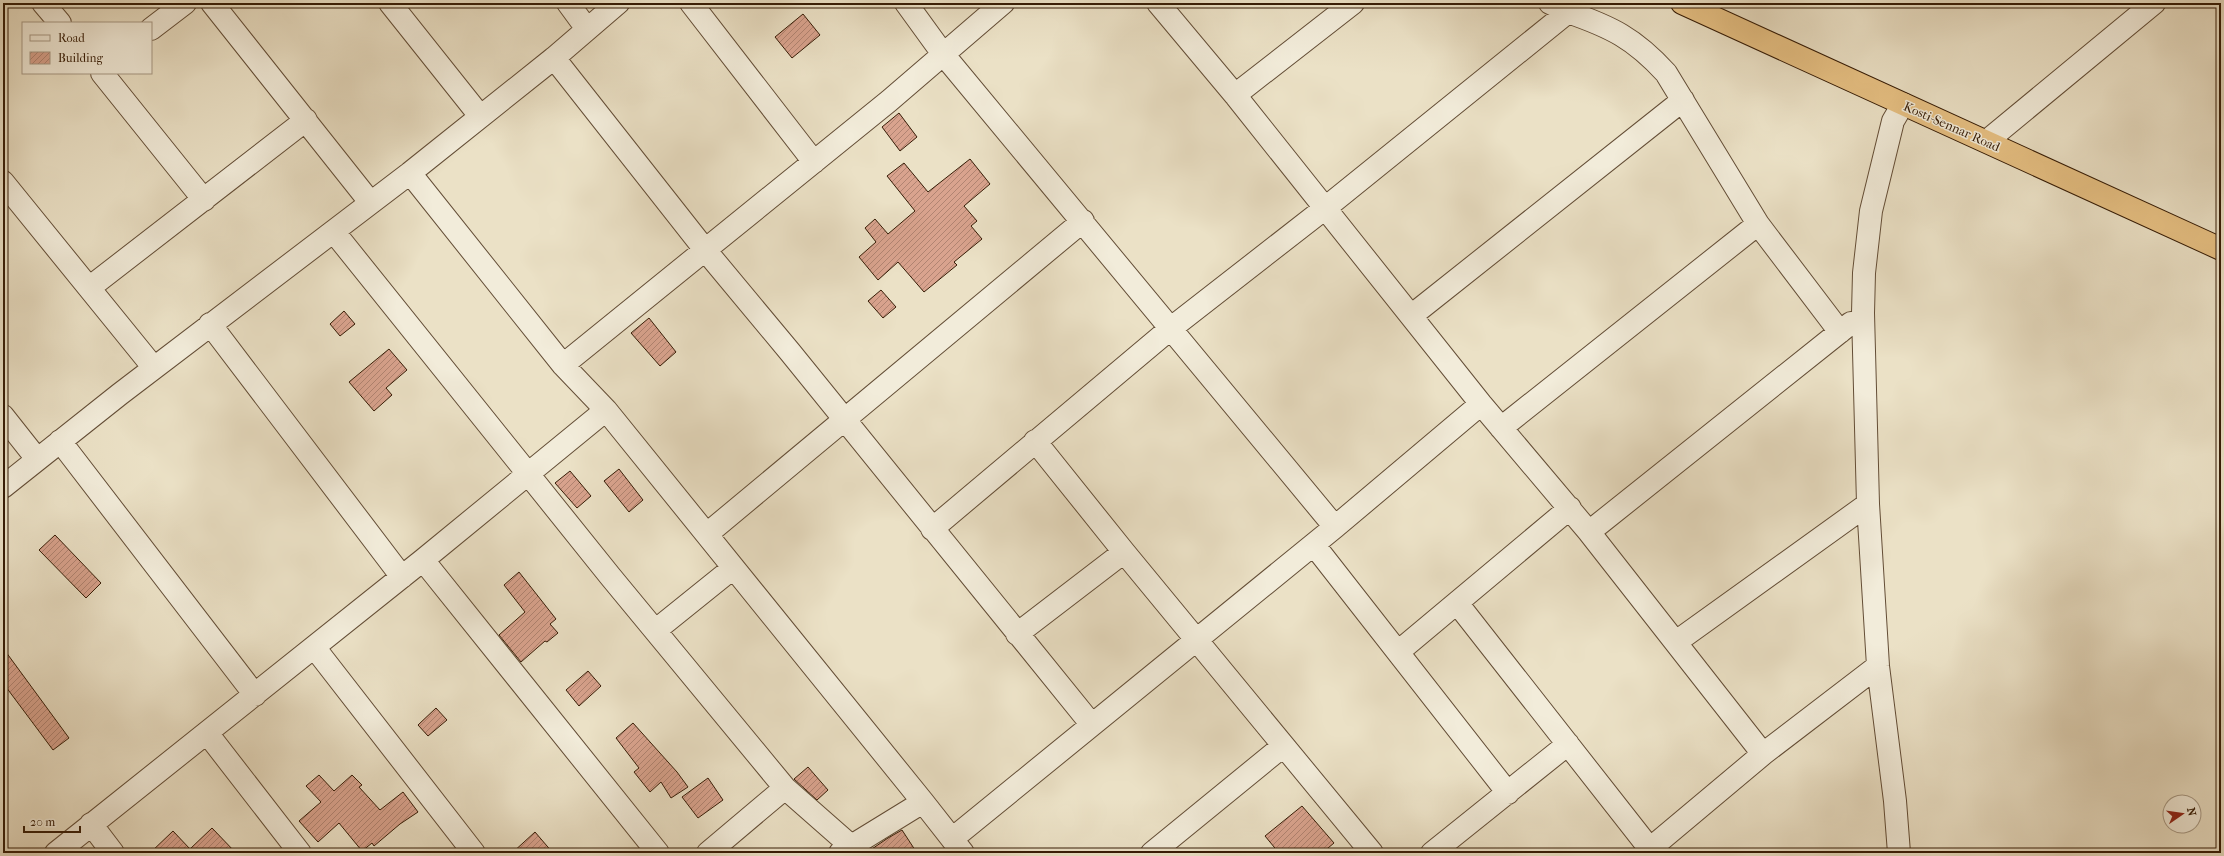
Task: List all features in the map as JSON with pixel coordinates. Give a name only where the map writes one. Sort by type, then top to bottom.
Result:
[{"type":"highway","name":"Kosti-Sennar Road","points":[[1682,3],[2221,249]]},
{"type":"street","points":[[43,3],[59,22]]},
{"type":"street","points":[[152,28],[185,3]]},
{"type":"street","points":[[212,3],[370,202]]},
{"type":"street","points":[[390,3],[480,116]]},
{"type":"street","points":[[568,3],[587,29]]},
{"type":"street","points":[[3,487],[210,324],[334,232],[370,202],[410,173],[554,58],[618,3]]},
{"type":"street","points":[[691,3],[814,162]]},
{"type":"street","points":[[906,3],[943,54],[1083,221],[1170,329],[1335,528]]},
{"type":"street","points":[[563,365],[706,251],[1003,3]]},
{"type":"street","points":[[1158,3],[1235,95],[1324,209],[1481,404],[1570,508],[1763,754]]},
{"type":"street","points":[[1235,95],[1353,3]]},
{"type":"street","points":[[1987,141],[2154,3]]},
{"type":"street","points":[[932,529],[1170,329],[1324,209],[1559,7],[1615,30],[1648,53],[1666,73],[1758,224],[1840,332]]},
{"type":"street","points":[[554,58],[706,251],[846,420],[932,529],[1092,725]]},
{"type":"street","points":[[103,74],[204,200]]},
{"type":"street","points":[[1411,316],[1682,100]]},
{"type":"street","points":[[1899,853],[1895,801],[1878,666],[1868,504],[1863,313],[1864,273],[1870,211],[1892,121],[1903,104]]},
{"type":"street","points":[[89,288],[306,120]]},
{"type":"street","points":[[410,173],[563,365],[606,410],[958,846],[1092,725],[1196,639],[1335,528],[1481,404]]},
{"type":"street","points":[[3,182],[154,368]]},
{"type":"street","points":[[706,534],[846,420],[1083,221]]},
{"type":"street","points":[[1501,428],[1758,224]]},
{"type":"street","points":[[334,232],[528,474],[785,788],[845,850],[924,802]]},
{"type":"street","points":[[1589,532],[1863,313]]},
{"type":"street","points":[[210,324],[402,577]]},
{"type":"street","points":[[56,853],[402,577],[606,410]]},
{"type":"street","points":[[3,416],[37,459]]},
{"type":"street","points":[[60,441],[255,695]]},
{"type":"street","points":[[1035,441],[1124,552],[1372,853]]},
{"type":"street","points":[[1676,642],[1868,504]]},
{"type":"street","points":[[1398,652],[1570,508]]},
{"type":"street","points":[[1314,545],[1508,793]]},
{"type":"street","points":[[1017,634],[1124,552]]},
{"type":"street","points":[[423,560],[658,853]]},
{"type":"street","points":[[656,630],[733,568]]},
{"type":"street","points":[[1457,603],[1568,744],[1648,851],[1763,754],[1878,666]]},
{"type":"street","points":[[314,647],[474,853]]},
{"type":"street","points":[[207,733],[300,853]]},
{"type":"street","points":[[1432,853],[1568,744]]},
{"type":"street","points":[[1163,850],[1283,746]]},
{"type":"street","points":[[708,853],[785,788]]},
{"type":"street","points":[[91,824],[113,853]]},
{"type":"building","points":[[803,14],[820,35],[792,58],[775,37]]},
{"type":"building","points":[[899,113],[917,137],[900,151],[882,127]]},
{"type":"building","points":[[970,159],[990,184],[964,206],[977,221],[971,226],[982,239],[954,262],[957,265],[924,292],[898,262],[878,280],[859,257],[876,242],[865,228],[875,219],[888,234],[915,211],[887,176],[904,163],[928,192]]},
{"type":"building","points":[[881,290],[896,307],[883,318],[868,301]]},
{"type":"building","points":[[344,311],[355,324],[340,336],[330,324]]},
{"type":"building","points":[[649,318],[676,352],[660,366],[631,333]]},
{"type":"building","points":[[389,349],[407,370],[386,388],[392,395],[374,411],[349,382]]},
{"type":"building","points":[[619,469],[643,500],[629,512],[604,481]]},
{"type":"building","points":[[570,471],[591,496],[577,508],[555,483]]},
{"type":"building","points":[[55,535],[101,583],[86,598],[39,550]]},
{"type":"building","points":[[519,572],[556,619],[550,624],[558,633],[547,642],[545,641],[521,662],[499,635],[525,612],[504,585]]},
{"type":"building","points":[[3,648],[69,738],[53,750],[3,683]]},
{"type":"building","points":[[588,671],[601,686],[579,706],[566,690]]},
{"type":"building","points":[[436,708],[447,720],[428,736],[418,725]]},
{"type":"building","points":[[633,723],[677,772],[688,787],[671,798],[661,782],[650,792],[634,772],[639,768],[616,738]]},
{"type":"building","points":[[808,767],[828,790],[817,800],[794,779]]},
{"type":"building","points":[[319,775],[334,791],[352,775],[362,785],[359,787],[380,810],[403,792],[418,812],[400,824],[374,846],[372,843],[362,851],[339,823],[318,842],[299,821],[321,802],[306,786]]},
{"type":"building","points":[[708,778],[723,800],[698,818],[682,797]]},
{"type":"building","points":[[1302,806],[1334,843],[1322,853],[1279,853],[1265,836]]},
{"type":"building","points":[[212,828],[236,853],[150,853],[173,831],[190,849]]},
{"type":"building","points":[[902,830],[917,853],[866,853],[888,838]]},
{"type":"building","points":[[535,832],[553,853],[512,853]]}]
